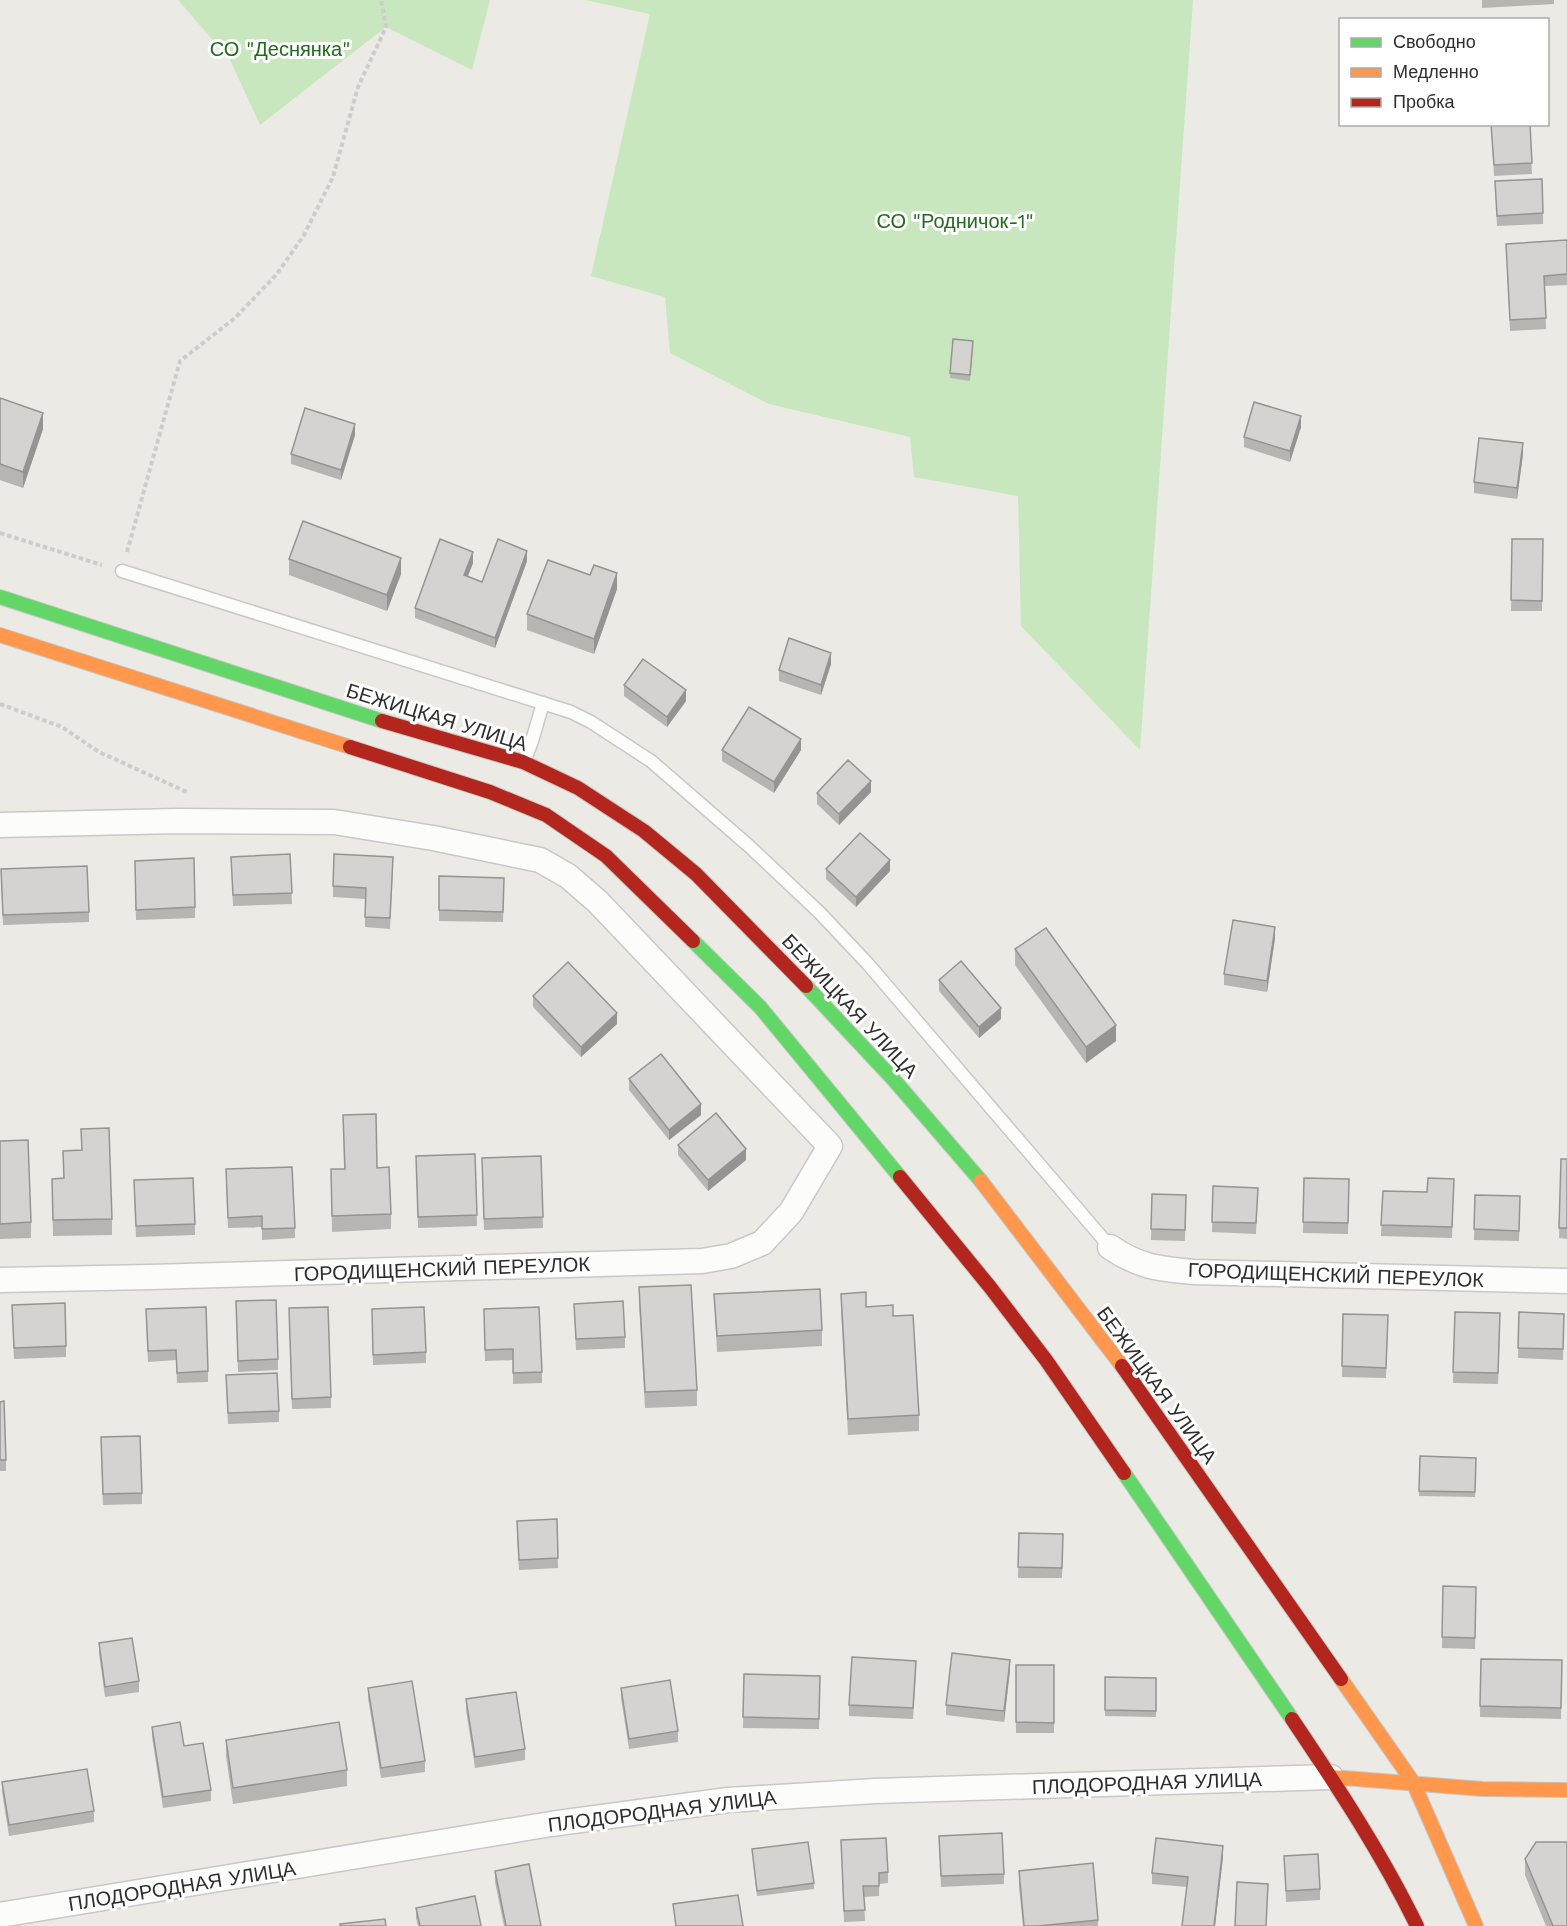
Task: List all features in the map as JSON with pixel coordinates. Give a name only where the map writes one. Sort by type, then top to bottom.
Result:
[{"type":"main road","name":"БЕЖИЦКАЯ УЛИЦА","points":[[0,597],[339,708],[524,762],[578,788],[644,831],[696,874],[894,1080],[994,1198],[1107,1345],[1413,1782],[1476,1926]]},
{"type":"main road","points":[[0,634],[490,792],[546,815],[606,856],[760,1007],[990,1287],[1046,1360],[1189,1566],[1331,1777],[1396,1883],[1417,1926]]},
{"type":"main road","points":[[1331,1777],[1483,1789],[1567,1790]]},
{"type":"street","name":"ГОРОДИЩЕНСКИЙ ПЕРЕУЛОК","points":[[0,825],[177,821],[334,822],[433,838],[540,860],[568,876],[598,902],[830,1146],[791,1212],[762,1243],[730,1256],[702,1262],[0,1280]]},
{"type":"street","name":"ГОРОДИЩЕНСКИЙ ПЕРЕУЛОК","points":[[1110,1247],[1128,1259],[1156,1269],[1567,1281]]},
{"type":"street","name":"ПЛОДОРОДНАЯ УЛИЦА","points":[[0,1915],[551,1824],[728,1800],[875,1791],[1331,1777]]},
{"type":"lane","points":[[122,571],[571,712],[591,722],[651,761],[749,846],[804,898],[868,964],[1110,1247]]},
{"type":"lane","points":[[524,762],[543,703]]},
{"type":"path","points":[[0,533],[122,571],[180,361],[235,318],[277,274],[304,235],[333,177],[358,87],[386,27],[381,0]]},
{"type":"path","points":[[0,704],[62,727],[99,752],[190,793]]},
{"type":"green space","name":"СО \"Деснянка\"","points":[[178,0],[490,0],[472,70],[386,27],[260,125],[230,60]]},
{"type":"green space","name":"СО \"Родничок-1\"","points":[[585,0],[1193,0],[1140,750],[1021,626],[1018,496],[914,477],[910,437],[769,404],[670,353],[665,297],[591,276],[650,14]]},
{"type":"building","points":[[1491,126],[1530,126],[1532,163],[1494,165]]},
{"type":"building","points":[[1542,179],[1543,213],[1497,216],[1495,181]]},
{"type":"building","points":[[1567,240],[1567,274],[1544,276],[1546,318],[1510,320],[1506,244]]},
{"type":"building","points":[[953,339],[973,341],[970,375],[950,373]]},
{"type":"building","points":[[0,398],[43,413],[23,472],[0,464]]},
{"type":"building","points":[[1254,402],[1301,416],[1290,451],[1244,437]]},
{"type":"building","points":[[305,408],[355,424],[341,470],[291,454]]},
{"type":"building","points":[[1479,438],[1523,443],[1517,488],[1474,482]]},
{"type":"building","points":[[303,521],[401,558],[387,595],[289,559]]},
{"type":"building","points":[[440,539],[473,552],[464,575],[482,582],[498,539],[527,551],[495,638],[415,608]]},
{"type":"building","points":[[1512,539],[1543,539],[1542,601],[1511,600]]},
{"type":"building","points":[[548,560],[590,575],[594,565],[617,573],[594,639],[527,614]]},
{"type":"building","points":[[789,638],[831,653],[821,685],[779,670]]},
{"type":"building","points":[[643,659],[686,690],[667,717],[624,685]]},
{"type":"building","points":[[749,707],[801,739],[774,782],[722,750]]},
{"type":"building","points":[[848,760],[871,781],[839,814],[817,793]]},
{"type":"building","points":[[860,833],[890,860],[856,897],[826,869]]},
{"type":"building","points":[[290,854],[292,893],[233,895],[231,857]]},
{"type":"building","points":[[334,854],[393,857],[390,918],[365,917],[366,888],[333,886]]},
{"type":"building","points":[[194,858],[195,907],[136,910],[135,861]]},
{"type":"building","points":[[87,866],[89,912],[3,915],[1,869]]},
{"type":"building","points":[[439,876],[504,878],[503,912],[439,910]]},
{"type":"building","points":[[1233,920],[1275,927],[1267,981],[1224,974]]},
{"type":"building","points":[[1046,928],[1116,1025],[1086,1047],[1015,949]]},
{"type":"building","points":[[961,961],[1001,1008],[979,1027],[939,980]]},
{"type":"building","points":[[568,962],[617,1013],[581,1047],[533,996]]},
{"type":"building","points":[[661,1054],[701,1104],[669,1130],[629,1079]]},
{"type":"building","points":[[716,1113],[746,1149],[708,1180],[678,1145]]},
{"type":"building","points":[[376,1114],[377,1168],[389,1167],[391,1214],[332,1216],[331,1169],[345,1169],[343,1115]]},
{"type":"building","points":[[109,1128],[112,1219],[53,1220],[52,1179],[64,1178],[63,1151],[82,1150],[81,1129]]},
{"type":"building","points":[[28,1140],[31,1222],[0,1224],[0,1141]]},
{"type":"building","points":[[475,1154],[477,1215],[418,1217],[416,1156]]},
{"type":"building","points":[[541,1156],[543,1217],[484,1219],[482,1158]]},
{"type":"building","points":[[1561,1159],[1567,1159],[1567,1228],[1559,1228]]},
{"type":"building","points":[[292,1167],[295,1228],[262,1229],[262,1216],[228,1218],[226,1169]]},
{"type":"building","points":[[193,1178],[195,1224],[136,1226],[134,1180]]},
{"type":"building","points":[[1304,1178],[1349,1179],[1348,1223],[1303,1222]]},
{"type":"building","points":[[1428,1178],[1454,1179],[1452,1227],[1381,1225],[1383,1191],[1427,1192]]},
{"type":"building","points":[[1213,1186],[1258,1188],[1256,1223],[1212,1222]]},
{"type":"building","points":[[1152,1194],[1186,1195],[1185,1230],[1151,1229]]},
{"type":"building","points":[[1475,1195],[1520,1196],[1519,1231],[1474,1229]]},
{"type":"building","points":[[691,1285],[697,1390],[645,1392],[639,1287]]},
{"type":"building","points":[[820,1289],[822,1330],[717,1336],[714,1294]]},
{"type":"building","points":[[866,1292],[866,1307],[893,1305],[893,1316],[913,1315],[919,1415],[848,1419],[841,1294]]},
{"type":"building","points":[[276,1300],[278,1359],[238,1361],[236,1301]]},
{"type":"building","points":[[623,1301],[625,1337],[576,1339],[574,1304]]},
{"type":"building","points":[[65,1303],[66,1346],[14,1348],[12,1305]]},
{"type":"building","points":[[206,1307],[208,1371],[177,1373],[176,1350],[148,1351],[146,1309]]},
{"type":"building","points":[[328,1307],[331,1397],[292,1399],[289,1308]]},
{"type":"building","points":[[424,1307],[426,1352],[373,1355],[372,1309]]},
{"type":"building","points":[[539,1307],[542,1372],[513,1373],[513,1349],[485,1350],[484,1309]]},
{"type":"building","points":[[1455,1312],[1500,1313],[1498,1373],[1453,1372]]},
{"type":"building","points":[[1519,1312],[1564,1314],[1563,1349],[1518,1348]]},
{"type":"building","points":[[1343,1314],[1388,1315],[1386,1368],[1342,1366]]},
{"type":"building","points":[[277,1373],[279,1411],[228,1413],[226,1375]]},
{"type":"building","points":[[4,1401],[6,1460],[0,1460],[0,1402]]},
{"type":"building","points":[[140,1436],[142,1493],[103,1494],[101,1437]]},
{"type":"building","points":[[1420,1456],[1476,1458],[1475,1492],[1419,1491]]},
{"type":"building","points":[[557,1519],[558,1558],[519,1560],[517,1521]]},
{"type":"building","points":[[1019,1533],[1063,1534],[1062,1568],[1018,1567]]},
{"type":"building","points":[[1443,1586],[1476,1587],[1475,1638],[1442,1637]]},
{"type":"building","points":[[132,1638],[139,1681],[105,1687],[99,1643]]},
{"type":"building","points":[[952,1653],[1010,1660],[1004,1711],[946,1705]]},
{"type":"building","points":[[852,1657],[916,1661],[913,1708],[849,1705]]},
{"type":"building","points":[[1481,1659],[1562,1660],[1561,1708],[1480,1706]]},
{"type":"building","points":[[1016,1665],[1054,1665],[1054,1723],[1016,1722]]},
{"type":"building","points":[[744,1674],[820,1676],[819,1719],[743,1717]]},
{"type":"building","points":[[1105,1677],[1156,1678],[1156,1711],[1105,1710]]},
{"type":"building","points":[[670,1680],[678,1731],[629,1739],[621,1688]]},
{"type":"building","points":[[412,1681],[425,1761],[381,1768],[368,1688]]},
{"type":"building","points":[[516,1692],[525,1749],[475,1757],[466,1699]]},
{"type":"building","points":[[180,1722],[184,1746],[203,1743],[211,1790],[163,1797],[152,1727]]},
{"type":"building","points":[[339,1722],[347,1770],[233,1788],[226,1740]]},
{"type":"building","points":[[87,1769],[94,1811],[9,1825],[2,1782]]},
{"type":"building","points":[[1002,1833],[1004,1874],[941,1876],[939,1836]]},
{"type":"building","points":[[886,1838],[888,1872],[879,1873],[879,1886],[863,1886],[865,1910],[844,1911],[841,1840]]},
{"type":"building","points":[[1156,1838],[1223,1846],[1214,1926],[1182,1926],[1188,1877],[1152,1873]]},
{"type":"building","points":[[808,1842],[814,1883],[757,1891],[752,1849]]},
{"type":"building","points":[[1536,1842],[1567,1842],[1567,1926],[1553,1926],[1525,1859]]},
{"type":"building","points":[[1318,1854],[1320,1889],[1286,1891],[1284,1856]]},
{"type":"building","points":[[1093,1863],[1098,1920],[1024,1926],[1019,1871]]},
{"type":"building","points":[[529,1864],[541,1926],[506,1926],[495,1871]]},
{"type":"building","points":[[1237,1882],[1268,1884],[1266,1926],[1235,1926]]},
{"type":"building","points":[[738,1895],[743,1926],[676,1926],[673,1904]]},
{"type":"building","points":[[475,1896],[481,1926],[420,1926],[416,1908]]},
{"type":"building","points":[[385,1919],[386,1926],[340,1926],[340,1924]]},
{"type":"traffic: fast","points":[[0,597],[382,721]]},
{"type":"traffic: fast","points":[[693,941],[760,1007],[900,1177]]},
{"type":"traffic: fast","points":[[806,986],[894,1080],[981,1181]]},
{"type":"traffic: fast","points":[[1124,1473],[1292,1719]]},
{"type":"traffic: slow","points":[[0,635],[350,747]]},
{"type":"traffic: slow","points":[[981,1181],[1122,1366]]},
{"type":"traffic: slow","points":[[1341,1679],[1413,1782],[1476,1926]]},
{"type":"traffic: slow","points":[[1331,1777],[1483,1789],[1567,1790]]},
{"type":"traffic: jam","points":[[382,721],[523,762],[578,788],[644,831],[696,874],[806,986]]},
{"type":"traffic: jam","points":[[350,747],[490,792],[546,815],[606,856],[693,941]]},
{"type":"traffic: jam","points":[[900,1177],[1046,1360],[1124,1473]]},
{"type":"traffic: jam","points":[[1122,1366],[1341,1679]]},
{"type":"traffic: jam","points":[[1292,1719],[1374,1847],[1417,1926]]}]
